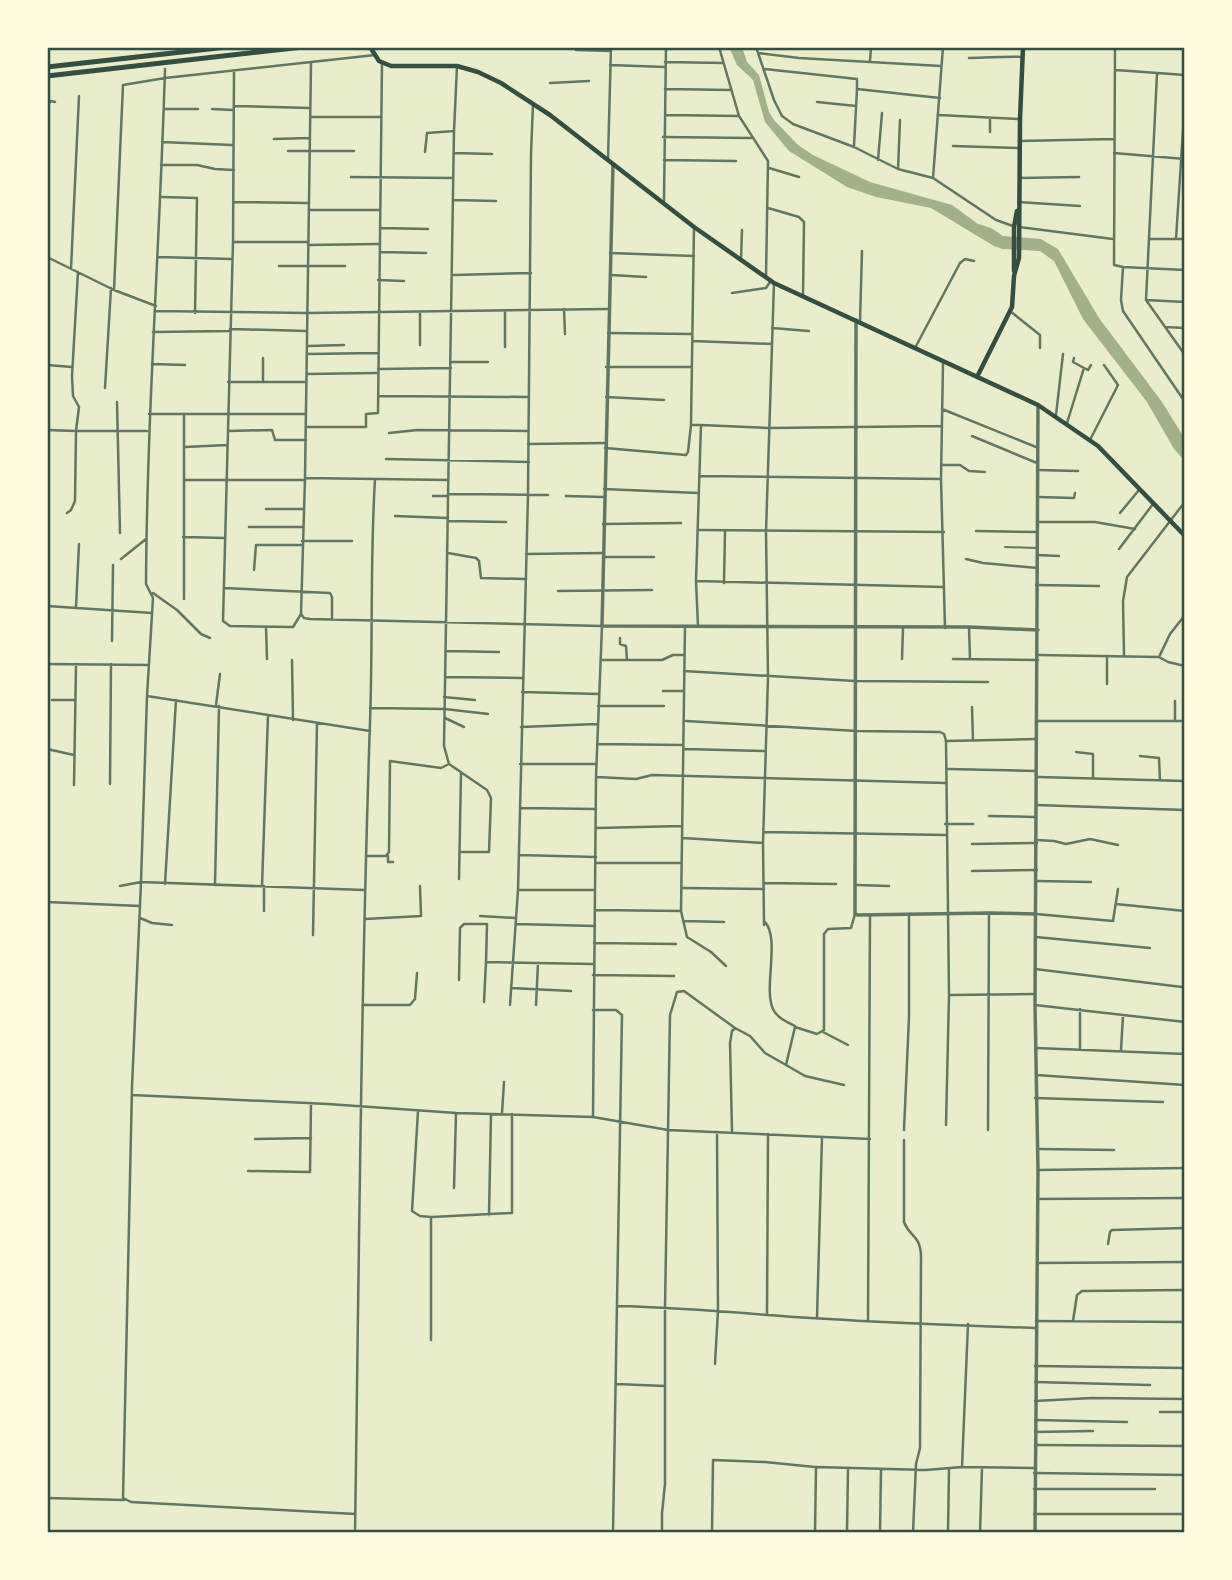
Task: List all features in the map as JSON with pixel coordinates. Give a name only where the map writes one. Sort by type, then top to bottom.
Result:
[{"type":"highway","points":[[47,67],[227,47]]},
{"type":"highway","points":[[47,76],[303,47]]},
{"type":"main road","points":[[370,47],[382,62],[401,67],[434,64],[457,66],[501,83],[533,104],[694,227],[770,280],[1056,415],[1090,440],[1185,536]]},
{"type":"main road","points":[[977,377],[1010,311],[1017,229],[1024,48]]},
{"type":"street","points":[[664,203],[666,47]]},
{"type":"street","points":[[719,47],[739,116],[767,158],[769,168],[772,344],[766,531],[768,677],[763,844],[764,923],[768,925],[772,950],[770,988],[773,1010],[780,1018],[815,1034],[822,1032],[848,1045]]},
{"type":"street","points":[[756,47],[774,100],[786,119],[803,129],[854,148],[898,169],[933,178],[996,220],[1017,229],[1113,239]]},
{"type":"street","points":[[849,47],[871,47],[870,62]]},
{"type":"street","points":[[933,178],[943,47]]},
{"type":"street","points":[[1115,47],[1114,265],[1185,270]]},
{"type":"street","points":[[576,50],[611,49],[608,160]]},
{"type":"street","points":[[758,53],[942,66]]},
{"type":"street","points":[[105,388],[122,88],[127,83],[165,78],[376,55]]},
{"type":"street","points":[[968,58],[1023,57]]},
{"type":"street","points":[[306,427],[366,427],[366,414],[378,414],[382,62]]},
{"type":"street","points":[[610,65],[723,63]]},
{"type":"street","points":[[234,72],[225,624],[293,627],[301,614],[302,593],[311,64]]},
{"type":"street","points":[[457,66],[445,755],[449,764],[491,794],[490,848],[486,853],[460,852]]},
{"type":"street","points":[[124,1500],[122,1486],[132,1095],[153,598],[146,584],[148,430],[165,69]]},
{"type":"street","points":[[765,69],[857,79],[854,148]]},
{"type":"street","points":[[1116,70],[1185,75]]},
{"type":"street","points":[[1157,74],[1146,300],[1185,355]]},
{"type":"street","points":[[550,83],[589,81]]},
{"type":"street","points":[[664,89],[731,90]]},
{"type":"street","points":[[857,89],[940,98]]},
{"type":"street","points":[[71,269],[79,96]]},
{"type":"street","points":[[1176,239],[1185,100]]},
{"type":"street","points":[[47,105],[51,101],[55,102]]},
{"type":"street","points":[[817,102],[856,106]]},
{"type":"street","points":[[510,1005],[520,855],[533,104]]},
{"type":"street","points":[[212,109],[310,108]]},
{"type":"street","points":[[164,109],[198,109]]},
{"type":"street","points":[[878,160],[881,113]]},
{"type":"street","points":[[664,115],[739,116]]},
{"type":"street","points":[[939,115],[1020,119]]},
{"type":"street","points":[[310,117],[380,117]]},
{"type":"street","points":[[990,118],[990,132]]},
{"type":"street","points":[[898,169],[900,120]]},
{"type":"street","points":[[425,152],[427,133],[454,131]]},
{"type":"street","points":[[663,137],[753,138]]},
{"type":"street","points":[[274,139],[309,138]]},
{"type":"street","points":[[1020,141],[1114,139]]},
{"type":"street","points":[[162,142],[233,145]]},
{"type":"street","points":[[953,146],[1020,148]]},
{"type":"street","points":[[288,151],[354,151]]},
{"type":"street","points":[[454,153],[492,154]]},
{"type":"street","points":[[1114,153],[1183,158]]},
{"type":"street","points":[[664,160],[736,161]]},
{"type":"street","points":[[593,1117],[596,764],[603,592],[603,498],[613,164]]},
{"type":"street","points":[[161,165],[197,165],[234,170]]},
{"type":"street","points":[[769,168],[799,177]]},
{"type":"street","points":[[351,177],[453,178]]},
{"type":"street","points":[[1019,178],[1079,177]]},
{"type":"street","points":[[160,197],[197,198],[195,313]]},
{"type":"street","points":[[453,200],[496,201]]},
{"type":"street","points":[[233,202],[308,204]]},
{"type":"street","points":[[1018,203],[1080,206]]},
{"type":"street","points":[[768,208],[799,217],[804,222],[803,296]]},
{"type":"street","points":[[308,210],[380,210]]},
{"type":"street","points":[[528,444],[605,445],[686,455],[691,425],[694,227]]},
{"type":"street","points":[[380,228],[428,229]]},
{"type":"street","points":[[741,260],[742,230]]},
{"type":"street","points":[[1149,239],[1185,239]]},
{"type":"street","points":[[233,242],[379,244]]},
{"type":"street","points":[[822,1032],[825,1025],[824,933],[828,929],[851,928],[855,914],[855,478],[862,251]]},
{"type":"street","points":[[379,252],[426,253]]},
{"type":"street","points":[[610,253],[694,256]]},
{"type":"street","points":[[47,257],[155,309],[195,313],[609,309]]},
{"type":"street","points":[[158,257],[232,259]]},
{"type":"street","points":[[915,348],[960,263],[965,259],[974,261]]},
{"type":"street","points":[[279,266],[345,266]]},
{"type":"street","points":[[1123,267],[1123,311],[1185,402]]},
{"type":"street","points":[[67,513],[75,501],[79,407],[73,396],[72,367],[78,272]]},
{"type":"street","points":[[453,275],[531,273]]},
{"type":"street","points":[[610,275],[646,276]]},
{"type":"street","points":[[378,280],[404,281]]},
{"type":"street","points":[[732,293],[766,289],[770,280]]},
{"type":"street","points":[[1146,300],[1185,302]]},
{"type":"street","points":[[564,309],[565,334]]},
{"type":"street","points":[[505,311],[505,347]]},
{"type":"street","points":[[1010,311],[1040,335],[1040,348]]},
{"type":"street","points":[[420,312],[420,345]]},
{"type":"street","points":[[1165,327],[1185,328]]},
{"type":"street","points":[[772,328],[809,331]]},
{"type":"street","points":[[153,332],[307,331]]},
{"type":"street","points":[[608,333],[693,334]]},
{"type":"street","points":[[693,341],[772,344]]},
{"type":"street","points":[[307,346],[344,345]]},
{"type":"street","points":[[307,354],[378,353]]},
{"type":"street","points":[[1056,415],[1063,354]]},
{"type":"street","points":[[263,358],[263,382]]},
{"type":"street","points":[[1074,358],[1073,362],[1088,370],[1091,365]]},
{"type":"street","points":[[451,362],[488,362]]},
{"type":"street","points":[[943,362],[941,479],[945,628]]},
{"type":"street","points":[[152,364],[185,365]]},
{"type":"street","points":[[47,365],[72,367]]},
{"type":"street","points":[[1090,440],[1118,385],[1104,365]]},
{"type":"street","points":[[607,367],[692,367]]},
{"type":"street","points":[[307,374],[451,368]]},
{"type":"street","points":[[1067,423],[1084,368]]},
{"type":"street","points":[[228,382],[306,382]]},
{"type":"street","points":[[378,396],[528,397]]},
{"type":"street","points":[[606,397],[664,400]]},
{"type":"street","points":[[117,402],[120,533]]},
{"type":"street","points":[[1035,1533],[1033,1470],[1038,1199],[1035,969],[1038,405]]},
{"type":"street","points":[[942,409],[1037,448]]},
{"type":"street","points":[[149,414],[306,414]]},
{"type":"street","points":[[184,414],[184,599]]},
{"type":"street","points":[[691,425],[769,428],[942,426]]},
{"type":"street","points":[[698,626],[696,581],[701,425]]},
{"type":"street","points":[[47,430],[148,430]]},
{"type":"street","points":[[228,431],[272,430],[275,440],[306,440]]},
{"type":"street","points":[[389,433],[416,430],[528,431]]},
{"type":"street","points":[[972,436],[1037,463]]},
{"type":"street","points":[[184,447],[227,445]]},
{"type":"street","points":[[386,459],[528,462]]},
{"type":"street","points":[[942,465],[985,472]]},
{"type":"street","points":[[1037,470],[1078,471]]},
{"type":"street","points":[[700,476],[941,479]]},
{"type":"street","points":[[355,1533],[372,619],[371,540],[375,479]]},
{"type":"street","points":[[184,480],[449,480]]},
{"type":"street","points":[[604,489],[699,493]]},
{"type":"street","points":[[1120,513],[1139,490]]},
{"type":"street","points":[[1037,497],[1074,498],[1075,493]]},
{"type":"street","points":[[433,495],[548,495]]},
{"type":"street","points":[[566,496],[603,498]]},
{"type":"street","points":[[1124,656],[1123,601],[1127,577],[1184,503]]},
{"type":"street","points":[[1119,550],[1153,505]]},
{"type":"street","points":[[266,509],[303,509]]},
{"type":"street","points":[[395,516],[506,522]]},
{"type":"street","points":[[1037,522],[1095,522],[1135,528]]},
{"type":"street","points":[[603,524],[681,523]]},
{"type":"street","points":[[249,527],[302,527]]},
{"type":"street","points":[[699,530],[944,532]]},
{"type":"street","points":[[724,583],[725,531]]},
{"type":"street","points":[[976,531],[1037,531]]},
{"type":"street","points":[[183,537],[225,538]]},
{"type":"street","points":[[121,559],[146,539]]},
{"type":"street","points":[[254,570],[256,545],[352,541]]},
{"type":"street","points":[[76,608],[79,544]]},
{"type":"street","points":[[448,553],[476,558],[479,561],[481,578],[525,579]]},
{"type":"street","points":[[526,554],[654,557]]},
{"type":"street","points":[[1037,555],[1059,556]]},
{"type":"street","points":[[967,559],[1037,568]]},
{"type":"street","points":[[112,641],[113,565]]},
{"type":"street","points":[[696,581],[944,587]]},
{"type":"street","points":[[1036,585],[1099,586]]},
{"type":"street","points":[[224,588],[331,594],[332,618]]},
{"type":"street","points":[[558,591],[652,590]]},
{"type":"street","points":[[150,591],[177,610],[201,634],[211,638]]},
{"type":"street","points":[[47,606],[152,613]]},
{"type":"street","points":[[301,614],[310,619],[602,626],[970,627],[1038,630]]},
{"type":"street","points":[[1159,657],[1170,634],[1185,615]]},
{"type":"street","points":[[685,626],[681,911],[687,937],[726,966]]},
{"type":"street","points":[[266,627],[267,659]]},
{"type":"street","points":[[970,627],[970,659]]},
{"type":"street","points":[[902,659],[903,628]]},
{"type":"street","points":[[620,638],[620,644],[626,646],[627,660]]},
{"type":"street","points":[[446,651],[499,652]]},
{"type":"street","points":[[601,660],[662,660],[673,655],[684,655]]},
{"type":"street","points":[[1107,656],[1107,684]]},
{"type":"street","points":[[953,659],[1159,657],[1185,666]]},
{"type":"street","points":[[292,660],[293,720]]},
{"type":"street","points":[[47,664],[149,665]]},
{"type":"street","points":[[74,785],[76,664]]},
{"type":"street","points":[[110,784],[111,664]]},
{"type":"street","points":[[684,671],[855,681],[988,682]]},
{"type":"street","points":[[215,886],[217,706],[220,674]]},
{"type":"street","points":[[445,677],[522,678]]},
{"type":"street","points":[[663,691],[684,691]]},
{"type":"street","points":[[522,692],[599,694]]},
{"type":"street","points":[[147,696],[370,731]]},
{"type":"street","points":[[444,697],[475,700]]},
{"type":"street","points":[[52,700],[75,700]]},
{"type":"street","points":[[165,884],[176,700]]},
{"type":"street","points":[[1175,701],[1175,722]]},
{"type":"street","points":[[598,706],[664,706]]},
{"type":"street","points":[[972,707],[973,740]]},
{"type":"street","points":[[370,709],[444,709],[488,714]]},
{"type":"street","points":[[264,911],[268,715]]},
{"type":"street","points":[[444,718],[464,727]]},
{"type":"street","points":[[684,721],[944,734],[947,768],[949,995],[946,1125]]},
{"type":"street","points":[[1037,721],[1185,721]]},
{"type":"street","points":[[313,934],[317,723]]},
{"type":"street","points":[[521,727],[597,724]]},
{"type":"street","points":[[946,741],[1036,739]]},
{"type":"street","points":[[597,744],[766,751]]},
{"type":"street","points":[[47,749],[74,755]]},
{"type":"street","points":[[1076,752],[1093,754],[1093,778]]},
{"type":"street","points":[[1140,756],[1159,758],[1160,780]]},
{"type":"street","points":[[393,862],[388,862],[390,761],[441,768],[449,764]]},
{"type":"street","points":[[520,764],[596,764]]},
{"type":"street","points":[[947,768],[1036,771]]},
{"type":"street","points":[[459,879],[461,772]]},
{"type":"street","points":[[596,777],[636,779],[652,775],[946,783]]},
{"type":"street","points":[[1036,777],[1185,781]]},
{"type":"street","points":[[1036,805],[1185,810]]},
{"type":"street","points":[[520,808],[596,809]]},
{"type":"street","points":[[989,817],[1036,817]]},
{"type":"street","points":[[946,824],[973,824]]},
{"type":"street","points":[[596,828],[682,827]]},
{"type":"street","points":[[764,832],[946,835]]},
{"type":"street","points":[[682,838],[763,844]]},
{"type":"street","points":[[972,844],[1037,841],[1066,844],[1083,839],[1118,845]]},
{"type":"street","points":[[366,856],[388,855]]},
{"type":"street","points":[[520,855],[596,857]]},
{"type":"street","points":[[596,863],[681,863]]},
{"type":"street","points":[[972,871],[1037,870]]},
{"type":"street","points":[[1037,881],[1091,882]]},
{"type":"street","points":[[120,886],[141,882],[365,890]]},
{"type":"street","points":[[764,883],[836,884]]},
{"type":"street","points":[[856,885],[889,886]]},
{"type":"street","points":[[365,919],[422,915],[420,886]]},
{"type":"street","points":[[681,888],[764,889]]},
{"type":"street","points":[[855,914],[989,912],[1113,921],[1118,889]]},
{"type":"street","points":[[518,890],[595,890]]},
{"type":"street","points":[[47,902],[140,906]]},
{"type":"street","points":[[1116,904],[1185,911]]},
{"type":"street","points":[[596,910],[681,911]]},
{"type":"street","points":[[988,1130],[989,912]]},
{"type":"street","points":[[904,1130],[909,1017],[909,914]]},
{"type":"street","points":[[868,1321],[870,915]]},
{"type":"street","points":[[480,916],[516,918]]},
{"type":"street","points":[[140,919],[173,925]]},
{"type":"street","points":[[683,921],[724,922]]},
{"type":"street","points":[[459,980],[460,928],[462,924],[487,924],[484,1002]]},
{"type":"street","points":[[516,924],[595,926]]},
{"type":"street","points":[[1036,937],[1150,948]]},
{"type":"street","points":[[594,943],[676,944]]},
{"type":"street","points":[[486,962],[593,964]]},
{"type":"street","points":[[536,1005],[538,963]]},
{"type":"street","points":[[1035,969],[1182,987]]},
{"type":"street","points":[[363,1005],[410,1005],[415,999],[417,973]]},
{"type":"street","points":[[593,975],[674,976]]},
{"type":"street","points":[[511,988],[570,990]]},
{"type":"street","points":[[663,1533],[670,1015],[677,992],[684,990],[689,993],[750,1036],[765,1053],[804,1076],[844,1085]]},
{"type":"street","points":[[949,995],[1035,994]]},
{"type":"street","points":[[1035,1005],[1185,1022]]},
{"type":"street","points":[[1080,1009],[1080,1049]]},
{"type":"street","points":[[593,1010],[616,1010],[622,1015],[613,1533]]},
{"type":"street","points":[[1121,1051],[1123,1015]]},
{"type":"street","points":[[732,1132],[730,1043],[734,1027]]},
{"type":"street","points":[[786,1065],[796,1027]]},
{"type":"street","points":[[1036,1048],[1185,1054]]},
{"type":"street","points":[[1036,1074],[1185,1085]]},
{"type":"street","points":[[502,1113],[504,1082]]},
{"type":"street","points":[[132,1095],[456,1113],[593,1117],[668,1130],[870,1139]]},
{"type":"street","points":[[1035,1098],[1163,1102]]},
{"type":"street","points":[[248,1171],[308,1173],[311,1103]]},
{"type":"street","points":[[418,1111],[412,1211],[431,1217],[508,1214],[513,1210],[512,1114]]},
{"type":"street","points":[[454,1188],[456,1113]]},
{"type":"street","points":[[489,1215],[491,1114]]},
{"type":"street","points":[[715,1364],[718,1310],[717,1132]]},
{"type":"street","points":[[767,1315],[768,1135]]},
{"type":"street","points":[[817,1318],[822,1137]]},
{"type":"street","points":[[255,1139],[311,1138]]},
{"type":"street","points":[[904,1140],[904,1222],[917,1238],[920,1248],[920,1448],[916,1470],[913,1533]]},
{"type":"street","points":[[1038,1149],[1114,1150]]},
{"type":"street","points":[[1038,1170],[1185,1168]]},
{"type":"street","points":[[1038,1199],[1185,1198]]},
{"type":"street","points":[[431,1217],[432,1340]]},
{"type":"street","points":[[1108,1244],[1112,1230],[1185,1228]]},
{"type":"street","points":[[1037,1262],[1185,1262]]},
{"type":"street","points":[[1073,1321],[1077,1295],[1082,1291],[1185,1290]]},
{"type":"street","points":[[618,1306],[919,1324],[1036,1328]]},
{"type":"street","points":[[1036,1321],[1185,1322]]},
{"type":"street","points":[[962,1467],[968,1324]]},
{"type":"street","points":[[1035,1366],[1185,1368]]},
{"type":"street","points":[[1035,1382],[1150,1385]]},
{"type":"street","points":[[616,1384],[665,1386]]},
{"type":"street","points":[[1035,1401],[1092,1398],[1185,1399]]},
{"type":"street","points":[[1160,1412],[1185,1412]]},
{"type":"street","points":[[1035,1420],[1127,1422]]},
{"type":"street","points":[[1035,1432],[1093,1431]]},
{"type":"street","points":[[1035,1445],[1185,1446]]},
{"type":"street","points":[[712,1533],[713,1460],[881,1470],[1025,1467],[1033,1470],[1185,1475]]},
{"type":"street","points":[[815,1533],[816,1467]]},
{"type":"street","points":[[847,1531],[848,1468]]},
{"type":"street","points":[[980,1533],[982,1468]]},
{"type":"street","points":[[948,1533],[949,1469]]},
{"type":"street","points":[[880,1533],[881,1470]]},
{"type":"street","points":[[1034,1489],[1155,1489]]},
{"type":"street","points":[[47,1498],[355,1514]]},
{"type":"street","points":[[1034,1514],[1185,1514]]},
{"type":"lane","points":[[1005,547],[1037,548]]},
{"type":"shaded area","points":[[729,47],[742,47],[747,62],[759,75],[769,112],[774,120],[798,145],[813,155],[870,182],[952,205],[978,224],[1003,236],[1041,239],[1058,249],[1099,318],[1162,402],[1185,439],[1185,461],[1174,449],[1147,402],[1083,319],[1054,261],[1040,251],[1002,249],[994,246],[931,208],[876,197],[847,187],[789,151],[765,122],[753,80],[737,65]]}]
